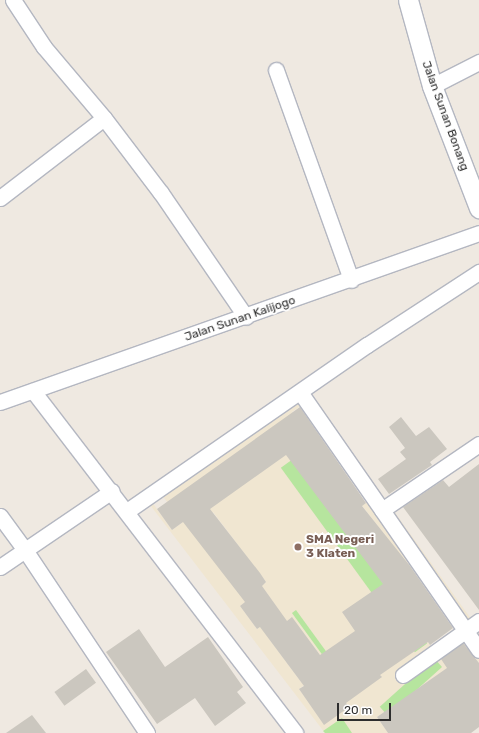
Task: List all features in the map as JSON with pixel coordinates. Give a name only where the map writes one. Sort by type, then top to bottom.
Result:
[{"type":"street","points":[[13,0],[44,47],[104,118],[162,193],[246,317]]},
{"type":"street","name":"Jalan Sunan Bonang","points":[[408,0],[432,86],[477,197]]},
{"type":"street","points":[[432,86],[479,62]]},
{"type":"street","points":[[276,70],[351,280]]},
{"type":"street","points":[[0,198],[104,118]]},
{"type":"street","name":"Jalan Sunan Kalijogo","points":[[0,402],[351,280],[479,233]]},
{"type":"street","points":[[127,511],[300,392],[479,272]]},
{"type":"street","points":[[33,390],[112,491],[295,733]]},
{"type":"street","points":[[300,392],[479,650]]},
{"type":"street","points":[[382,510],[479,444]]},
{"type":"street","points":[[0,567],[112,491]]},
{"type":"street","points":[[0,516],[25,550],[147,733]]},
{"type":"street","points":[[403,675],[479,621]]},
{"type":"shaded area","name":"SMA Negeri 3 Klaten","points":[[308,391],[479,630],[479,663],[471,652],[377,717],[388,733],[325,733],[147,501]],"holes":[[[302,405],[372,499],[364,504],[292,412]],[[314,443],[407,564],[383,583]],[[162,495],[182,523],[172,530],[152,502]],[[213,512],[266,582],[248,596],[190,530]],[[411,565],[457,628],[432,647],[386,583]],[[264,589],[280,612],[257,629],[240,606]],[[292,618],[326,663],[301,682],[267,636]],[[323,671],[324,724],[299,689]]]},
{"type":"green space","points":[[293,459],[427,643],[415,652],[281,468]]},
{"type":"green space","points":[[296,610],[331,659],[327,661],[292,613]]},
{"type":"green space","points":[[434,658],[442,667],[388,716],[380,707]]},
{"type":"green space","points":[[342,718],[352,733],[325,733],[323,731]]},
{"type":"building","points":[[300,407],[366,503],[362,506],[410,566],[453,628],[430,645],[428,642],[380,675],[382,677],[346,703],[349,707],[324,725],[299,689],[304,686],[260,627],[257,629],[240,606],[245,602],[183,522],[172,530],[157,509]],"holes":[[[286,455],[383,584],[342,612],[355,631],[320,655],[292,617],[287,621],[262,586],[266,582],[260,573],[210,509]]]},
{"type":"building","points":[[401,417],[416,436],[429,427],[447,449],[430,462],[432,465],[389,494],[378,479],[406,459],[400,452],[405,448],[389,427]]},
{"type":"building","points":[[479,464],[479,610],[403,507],[443,480],[449,487]]},
{"type":"building","points":[[139,629],[165,667],[208,637],[243,687],[237,692],[246,703],[215,726],[195,698],[157,724],[106,652]]},
{"type":"building","points":[[463,643],[479,663],[479,727],[471,733],[388,733],[377,717],[447,668],[441,659]]},
{"type":"building","points":[[86,669],[96,683],[64,706],[54,692]]},
{"type":"building","points":[[32,715],[46,733],[6,733]]},
{"type":"place","name":"SMA Negeri 3 Klaten","points":[[298,547]]}]
